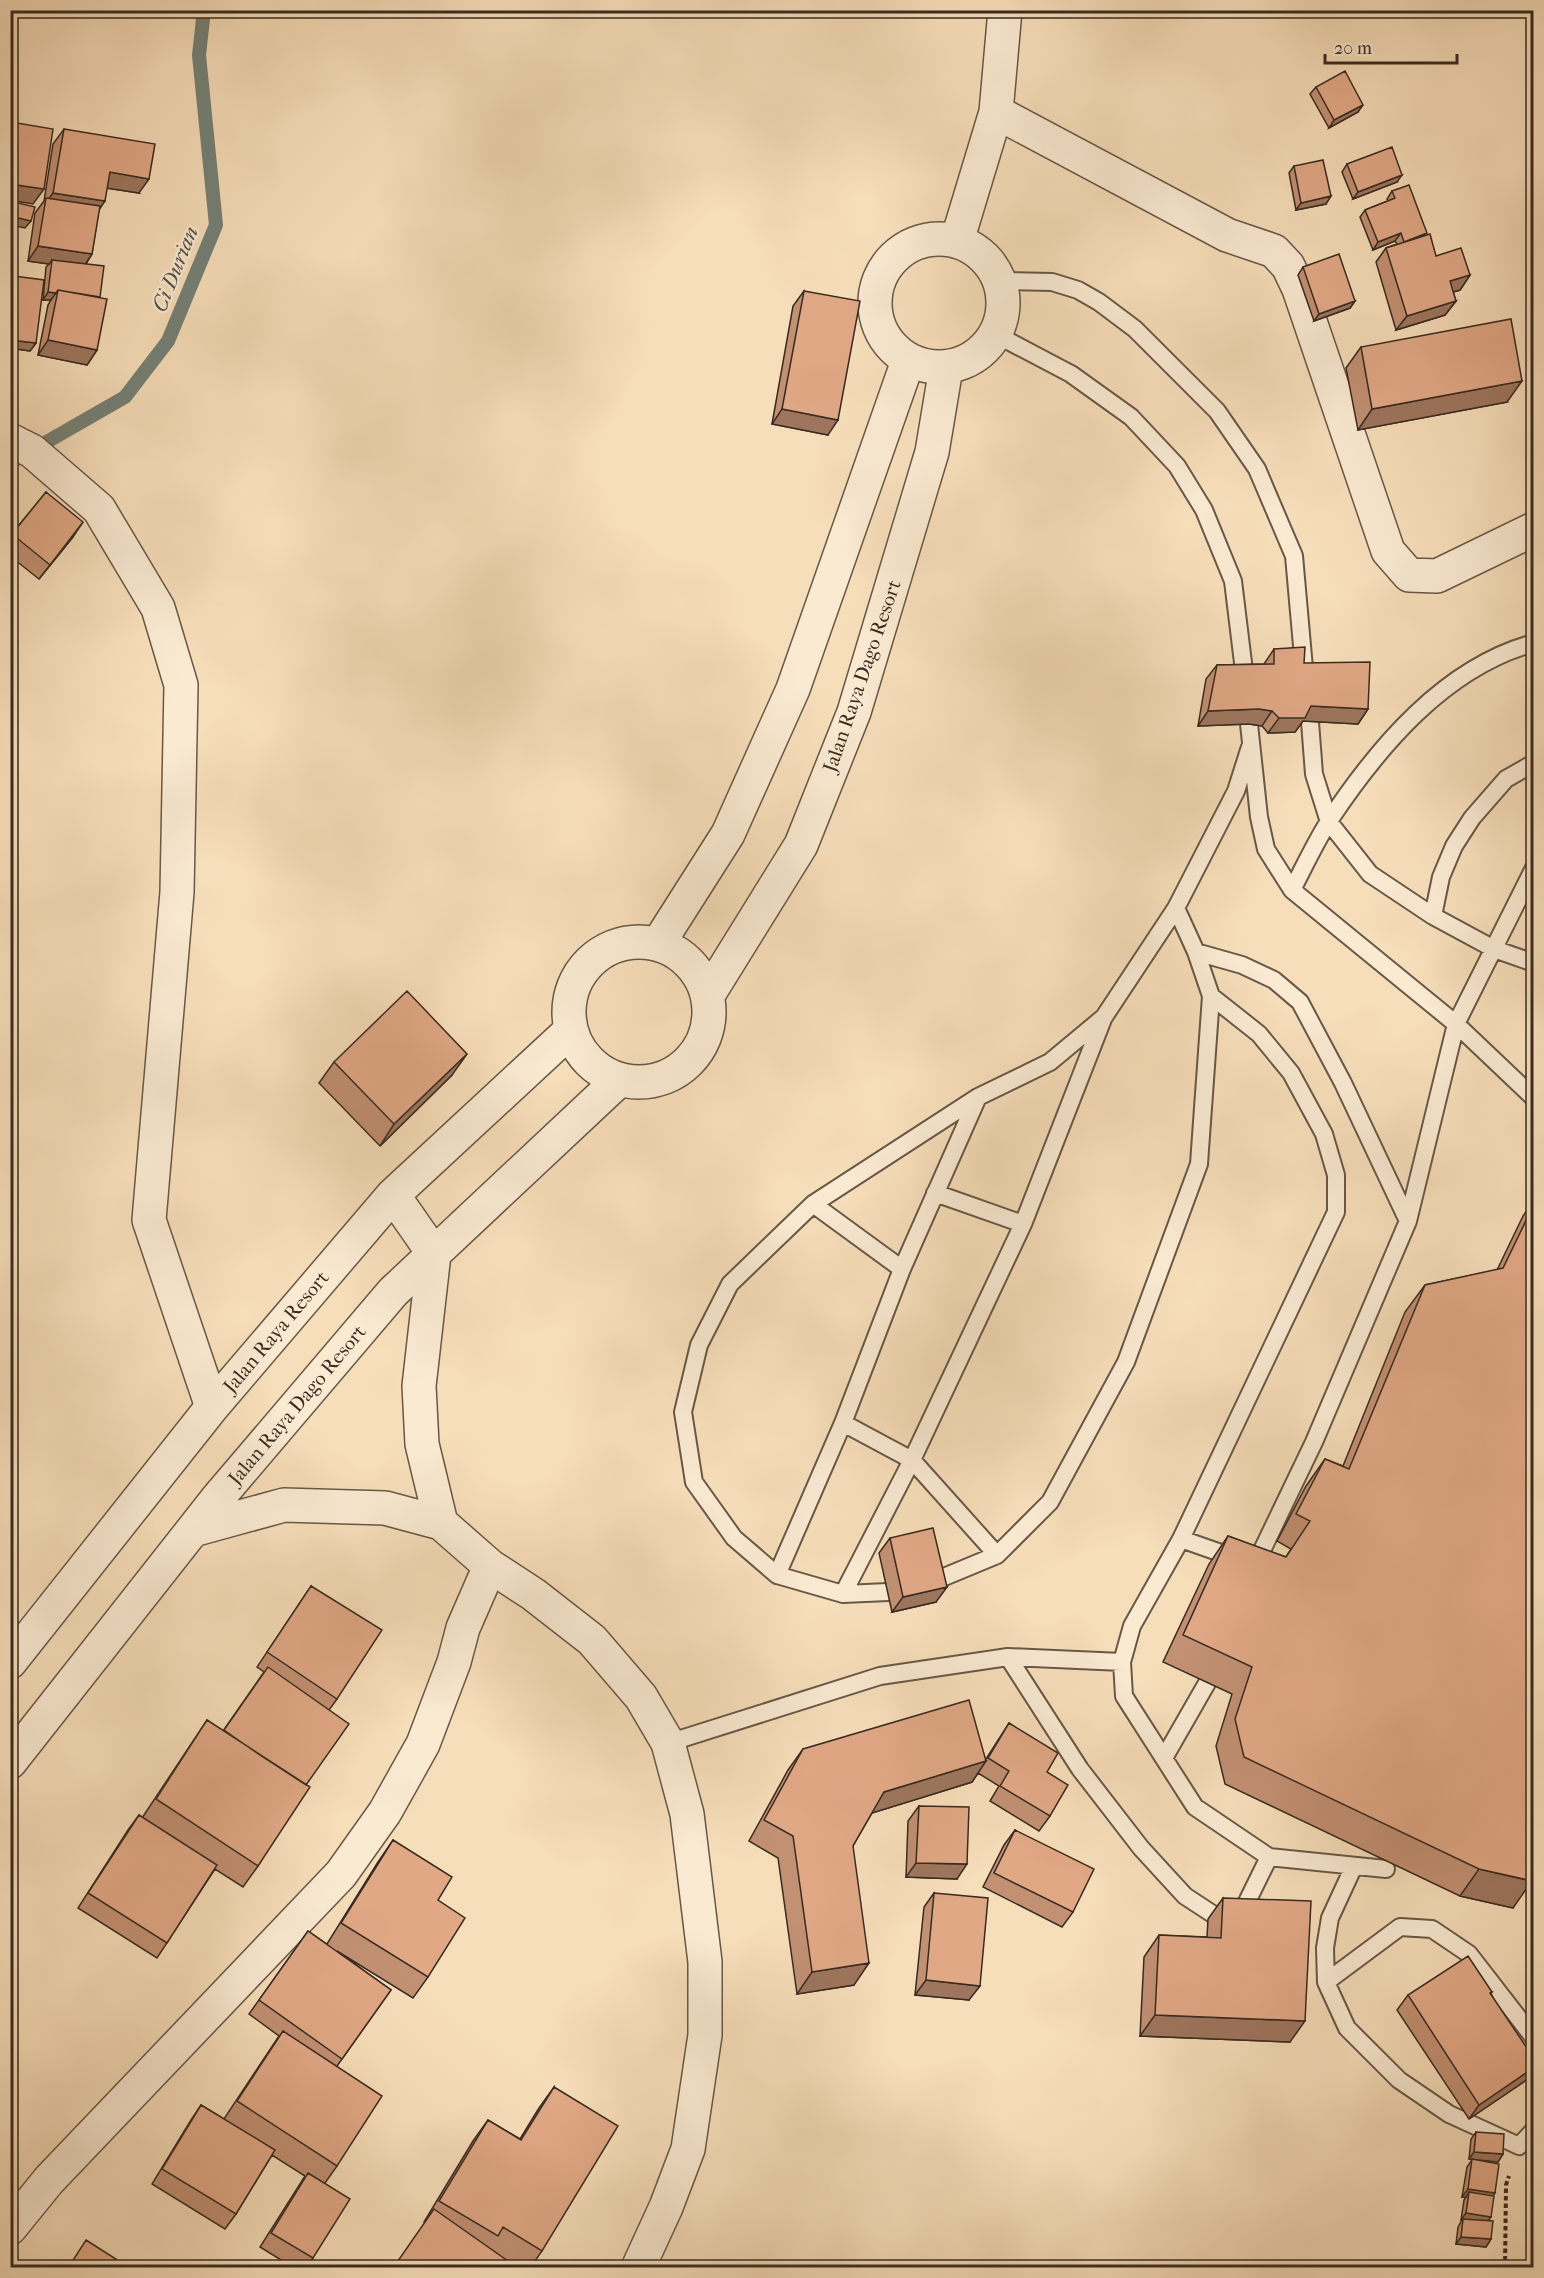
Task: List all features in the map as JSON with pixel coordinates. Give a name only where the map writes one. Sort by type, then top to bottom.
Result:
[{"type":"street","points":[[957,241],[996,112],[1005,10]]},
{"type":"street","points":[[996,112],[1227,235],[1274,251],[1288,266],[1299,290],[1388,551],[1409,574],[1437,576],[1533,529]]},
{"type":"street","points":[[936,238],[957,241],[975,249],[990,263],[999,281],[1003,298],[1002,315],[995,334],[983,351],[966,362],[946,368],[927,367],[908,361],[892,348],[880,331],[874,310],[875,290],[883,270],[897,254],[915,243],[936,238]]},
{"type":"street","points":[[658,944],[728,834],[793,688],[908,361]]},
{"type":"street","name":"Jalan Raya Dago Resort","points":[[708,994],[801,845],[854,712],[932,452],[946,368]]},
{"type":"street","points":[[10,440],[32,451],[99,509],[158,608],[181,685],[177,892],[149,1220],[212,1407]]},
{"type":"street","points":[[634,941],[658,944],[680,955],[698,972],[708,994],[710,1015],[706,1036],[696,1054],[682,1069],[664,1079],[644,1083],[620,1080],[598,1070],[580,1052],[571,1030],[568,1005],[576,982],[590,961],[610,947],[634,941]]},
{"type":"street","name":"Jalan Raya Resort","points":[[10,1662],[212,1407],[393,1195],[571,1030]]},
{"type":"street","name":"Jalan Raya Dago Resort","points":[[10,1762],[193,1530],[393,1292],[620,1080]]},
{"type":"street","points":[[393,1195],[434,1254],[419,1386],[422,1444],[441,1523]]},
{"type":"street","points":[[193,1530],[284,1505],[385,1509],[441,1523],[490,1566],[533,1594],[592,1640],[641,1697],[668,1743],[688,1826],[705,1962],[705,2035],[688,2149],[666,2207],[638,2268]]},
{"type":"street","points":[[10,2228],[49,2180],[341,1874],[385,1812],[423,1744],[463,1628],[490,1566]]},
{"type":"lane","points":[[999,281],[1052,282],[1078,290],[1099,302],[1152,345],[1217,411],[1257,469],[1293,556],[1305,678]]},
{"type":"lane","points":[[995,334],[1071,374],[1131,417],[1177,466],[1204,510],[1233,581],[1245,678]]},
{"type":"lane","points":[[1292,890],[1329,822],[1391,741],[1438,695],[1479,664],[1515,648],[1533,643]]},
{"type":"lane","points":[[1310,722],[1314,774],[1329,822],[1370,874],[1433,916],[1494,949],[1533,963]]},
{"type":"lane","points":[[1249,724],[1259,817],[1266,849],[1292,890],[1456,1024],[1533,1098]]},
{"type":"lane","points":[[843,1594],[912,1460],[1023,1224],[1104,1017],[1176,909],[1236,791],[1250,747]]},
{"type":"lane","points":[[1433,916],[1441,877],[1454,846],[1472,818],[1506,779],[1533,762]]},
{"type":"lane","points":[[1181,1539],[1252,1572],[1314,1442],[1408,1221],[1456,1024],[1533,868]]},
{"type":"lane","points":[[932,1582],[998,1555],[1050,1502],[1126,1362],[1199,1164],[1211,996],[1196,952],[1176,909]]},
{"type":"lane","points":[[1196,952],[1242,965],[1274,980],[1300,1002],[1343,1083],[1408,1221]]},
{"type":"lane","points":[[1211,996],[1259,1034],[1291,1073],[1324,1134],[1336,1175],[1336,1212],[1181,1539],[1132,1626],[1122,1662],[1124,1696],[1195,1807],[1269,1857],[1386,1869]]},
{"type":"lane","points":[[888,1592],[843,1594],[777,1575],[734,1538],[694,1482],[683,1412],[699,1345],[730,1284],[813,1204],[978,1097],[1050,1062],[1104,1017]]},
{"type":"lane","points":[[777,1575],[843,1423],[902,1269],[978,1097]]},
{"type":"lane","points":[[935,1193],[1023,1224]]},
{"type":"lane","points":[[813,1204],[902,1269]]},
{"type":"lane","points":[[843,1423],[912,1460],[998,1555]]},
{"type":"lane","points":[[668,1743],[880,1676],[1008,1657],[1122,1662]]},
{"type":"lane","points":[[1008,1657],[1080,1769],[1141,1848],[1185,1896],[1214,1915],[1230,1915],[1244,1908],[1269,1857]]},
{"type":"lane","points":[[1164,1758],[1207,1683]]},
{"type":"lane","points":[[1354,1866],[1330,1918],[1325,1948],[1326,1982],[1347,2028],[1399,2080],[1449,2114],[1519,2146],[1533,2130]]},
{"type":"lane","points":[[1326,1982],[1400,1927],[1432,1929],[1469,1954],[1533,2038]]},
{"type":"path","points":[[1505,2268],[1506,2185],[1519,2146]]},
{"type":"building","points":[[1345,71],[1363,105],[1334,120],[1316,87]]},
{"type":"building","points":[[11,122],[53,129],[44,189],[10,184]]},
{"type":"building","points":[[64,129],[155,144],[149,179],[110,172],[105,201],[53,193]]},
{"type":"building","points":[[1392,147],[1402,175],[1358,192],[1347,164]]},
{"type":"building","points":[[1323,160],[1331,196],[1301,203],[1294,166]]},
{"type":"building","points":[[1409,185],[1427,233],[1404,242],[1401,233],[1378,242],[1365,210],[1395,198],[1392,191]]},
{"type":"building","points":[[46,198],[100,206],[92,254],[38,246]]},
{"type":"building","points":[[10,201],[35,207],[31,221],[10,216]]},
{"type":"building","points":[[1430,234],[1436,256],[1461,248],[1470,275],[1450,281],[1456,301],[1407,316],[1386,248]]},
{"type":"building","points":[[1339,254],[1355,301],[1319,314],[1303,267]]},
{"type":"building","points":[[52,260],[104,266],[100,297],[58,290],[56,293],[48,292]]},
{"type":"building","points":[[14,276],[44,280],[36,343],[10,340],[10,301]]},
{"type":"building","points":[[58,290],[107,299],[97,350],[48,340]]},
{"type":"building","points":[[804,291],[860,301],[838,420],[782,409]]},
{"type":"building","points":[[1511,319],[1522,381],[1372,409],[1361,347]]},
{"type":"building","points":[[46,492],[83,522],[50,565],[12,534]]},
{"type":"building","points":[[1305,647],[1304,663],[1370,662],[1368,709],[1311,706],[1305,718],[1279,718],[1272,711],[1259,709],[1208,711],[1217,665],[1274,664],[1274,649]]},
{"type":"building","points":[[407,991],[467,1054],[394,1124],[334,1062]]},
{"type":"building","points":[[1533,1206],[1532,1881],[1479,1869],[1244,1757],[1235,1719],[1252,1667],[1183,1635],[1228,1536],[1286,1557],[1310,1521],[1296,1514],[1325,1459],[1349,1469],[1425,1285],[1503,1268]]},
{"type":"building","points":[[933,1528],[947,1587],[903,1597],[890,1538]]},
{"type":"building","points":[[311,1586],[382,1630],[337,1699],[267,1652]]},
{"type":"building","points":[[268,1667],[349,1724],[306,1785],[224,1730]]},
{"type":"building","points":[[969,1700],[986,1761],[884,1792],[853,1846],[869,1963],[812,1972],[793,1836],[764,1820],[803,1749]]},
{"type":"building","points":[[207,1720],[310,1787],[258,1866],[156,1799]]},
{"type":"building","points":[[1009,1723],[1058,1753],[1047,1772],[1068,1785],[1050,1816],[1000,1786],[1009,1771],[988,1758]]},
{"type":"building","points":[[919,1806],[969,1807],[967,1864],[916,1863]]},
{"type":"building","points":[[139,1815],[217,1865],[167,1943],[88,1893]]},
{"type":"building","points":[[1015,1830],[1094,1869],[1073,1912],[994,1873]]},
{"type":"building","points":[[393,1840],[452,1877],[438,1900],[465,1918],[428,1977],[341,1923]]},
{"type":"building","points":[[934,1893],[988,1898],[980,1986],[926,1980]]},
{"type":"building","points":[[1223,1898],[1311,1901],[1305,2021],[1155,2015],[1159,1935],[1221,1938]]},
{"type":"building","points":[[308,1931],[391,1990],[342,2059],[259,2000]]},
{"type":"building","points":[[1468,1956],[1533,2057],[1533,2068],[1479,2105],[1408,1995]]},
{"type":"building","points":[[283,2031],[382,2096],[337,2166],[237,2101]]},
{"type":"building","points":[[554,2087],[618,2126],[542,2251],[503,2227],[498,2236],[439,2201],[488,2120],[521,2140]]},
{"type":"building","points":[[201,2105],[275,2150],[236,2214],[162,2169]]},
{"type":"building","points":[[1476,2132],[1504,2134],[1503,2154],[1474,2152]]},
{"type":"building","points":[[1472,2159],[1499,2164],[1495,2193],[1468,2189]]},
{"type":"building","points":[[308,2173],[350,2199],[313,2258],[271,2233]]},
{"type":"building","points":[[1469,2192],[1494,2196],[1491,2217],[1466,2213]]},
{"type":"building","points":[[434,2209],[518,2268],[393,2268]]},
{"type":"building","points":[[1463,2219],[1493,2221],[1491,2239],[1461,2237]]},
{"type":"building","points":[[86,2240],[130,2268],[68,2268]]},
{"type":"waterway","name":"Ci Durian","points":[[10,463],[125,397],[168,341],[216,225],[199,55],[204,10]]}]
